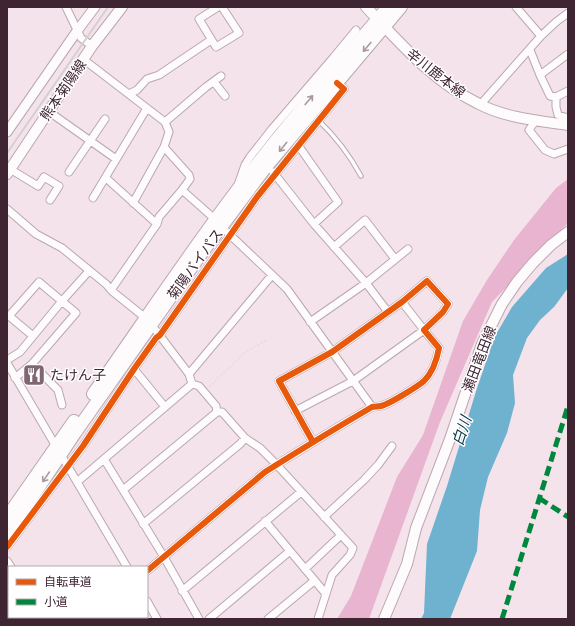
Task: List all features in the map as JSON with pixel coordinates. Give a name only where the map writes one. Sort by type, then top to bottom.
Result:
[{"type":"highway","name":"菊陽バイパス","points":[[7,535],[59,450],[149,321],[222,227],[271,170],[381,23],[388,7]]},
{"type":"highway","name":"菊陽バイパス","points":[[222,227],[236,191],[276,132],[336,60],[401,7]]},
{"type":"highway","name":"菊陽バイパス","points":[[7,517],[28,486],[59,450]]},
{"type":"highway","points":[[7,511],[28,486]]},
{"type":"main road","name":"熊本菊陽線","points":[[9,172],[83,59],[122,7]]},
{"type":"main road","name":"辛川鹿本線","points":[[366,7],[404,48],[429,71],[455,91],[480,105],[503,113],[568,125]]},
{"type":"main road","name":"瀬田竜田線","points":[[384,619],[407,564],[416,528],[450,439],[482,344],[502,304],[532,263],[551,245],[568,232]]},
{"type":"street","points":[[66,7],[81,38],[92,46]]},
{"type":"street","points":[[7,132],[95,7]]},
{"type":"street","points":[[218,7],[199,19],[216,47],[238,33],[222,7]]},
{"type":"street","points":[[516,7],[541,36]]},
{"type":"street","points":[[480,105],[541,36],[556,22],[567,17]]},
{"type":"street","points":[[336,60],[356,30]]},
{"type":"street","points":[[129,94],[137,90],[147,79],[159,75],[211,40]]},
{"type":"street","points":[[530,50],[550,96],[556,98],[568,91]]},
{"type":"street","points":[[540,75],[568,54]]},
{"type":"street","points":[[83,59],[165,122],[169,132],[164,147],[134,203]]},
{"type":"street","points":[[165,122],[221,76]]},
{"type":"street","points":[[214,82],[225,96]]},
{"type":"street","points":[[337,83],[344,89],[298,145],[271,170],[334,248],[366,283],[388,312]]},
{"type":"street","points":[[556,98],[558,115],[568,118]]},
{"type":"street","points":[[93,198],[147,108]]},
{"type":"street","points":[[48,111],[116,160]]},
{"type":"street","points":[[69,172],[105,119]]},
{"type":"street","points":[[536,120],[529,130],[545,150],[554,154],[568,149]]},
{"type":"street","points":[[298,145],[338,202],[314,224]]},
{"type":"street","points":[[111,290],[158,224],[159,217],[190,179],[190,175],[164,147]]},
{"type":"street","points":[[9,172],[38,186],[44,178],[59,186],[50,200]]},
{"type":"street","points":[[106,178],[158,224]]},
{"type":"street","points":[[182,190],[288,289],[310,322],[372,407]]},
{"type":"street","points":[[7,208],[36,234],[62,248],[149,321],[189,374],[192,384]]},
{"type":"street","points":[[334,248],[365,220],[395,259]]},
{"type":"street","points":[[7,547],[83,446],[134,369],[160,334],[222,227]]},
{"type":"street","points":[[310,322],[366,283],[408,249]]},
{"type":"street","points":[[89,271],[20,352],[7,362],[126,566]]},
{"type":"street","points":[[189,374],[272,275]]},
{"type":"street","points":[[296,411],[353,381],[424,330],[448,304],[427,280],[402,302],[332,352],[278,382],[313,442]]},
{"type":"street","points":[[15,378],[32,364],[76,313],[39,282],[9,316],[33,336]]},
{"type":"street","points":[[148,570],[276,464],[372,407],[382,406],[391,402],[424,381],[437,358],[439,348],[402,302]]},
{"type":"street","points":[[32,364],[58,390],[62,405]]},
{"type":"street","points":[[134,369],[166,407]]},
{"type":"street","points":[[192,384],[199,386],[216,406],[217,412]]},
{"type":"street","points":[[77,482],[192,384]]},
{"type":"street","points":[[123,490],[217,412],[222,412],[245,438],[260,448],[276,464],[353,548],[350,554],[332,575],[318,619]]},
{"type":"street","points":[[144,524],[240,444],[245,438]]},
{"type":"street","points":[[324,517],[378,466],[392,446]]},
{"type":"street","points":[[104,459],[164,557],[199,619]]},
{"type":"street","points":[[182,591],[301,492]]},
{"type":"street","points":[[266,521],[326,594]]},
{"type":"street","points":[[305,569],[340,535]]},
{"type":"street","points":[[209,619],[290,551]]},
{"type":"street","points":[[268,619],[314,581]]},
{"type":"street","points":[[148,603],[157,619]]},
{"type":"street","points":[[321,619],[322,607]]},
{"type":"lane","points":[[318,120],[329,131],[353,161],[361,176]]},
{"type":"path","points":[[204,392],[247,351],[267,340]]},
{"type":"shaded area","points":[[568,179],[568,223],[492,302],[440,422],[369,619],[337,619],[351,596],[397,477],[423,435],[463,321],[487,280],[514,240],[556,188]]},
{"type":"water","points":[[568,254],[568,288],[554,307],[540,320],[527,338],[513,375],[515,403],[507,433],[488,477],[480,510],[477,551],[450,619],[421,619],[424,613],[427,544],[495,336],[512,307],[546,268]]},
{"type":"railway","points":[[7,153],[108,7]]},
{"type":"marked path","points":[[502,619],[568,406]]},
{"type":"marked path","points":[[539,498],[568,517]]},
{"type":"cycle path","points":[[7,547],[83,446],[134,369],[156,338],[160,335],[257,197],[344,89],[337,83]]},
{"type":"cycle path","points":[[148,570],[265,472],[372,407],[381,406],[388,403],[424,381],[434,366],[439,348],[424,330],[443,312],[448,304],[427,281],[402,302],[332,352],[279,381],[313,442]]},
{"type":"place","name":"たけん子","points":[[34,375]]},
{"type":"water label","name":"白川","points":[[462,431]]}]
